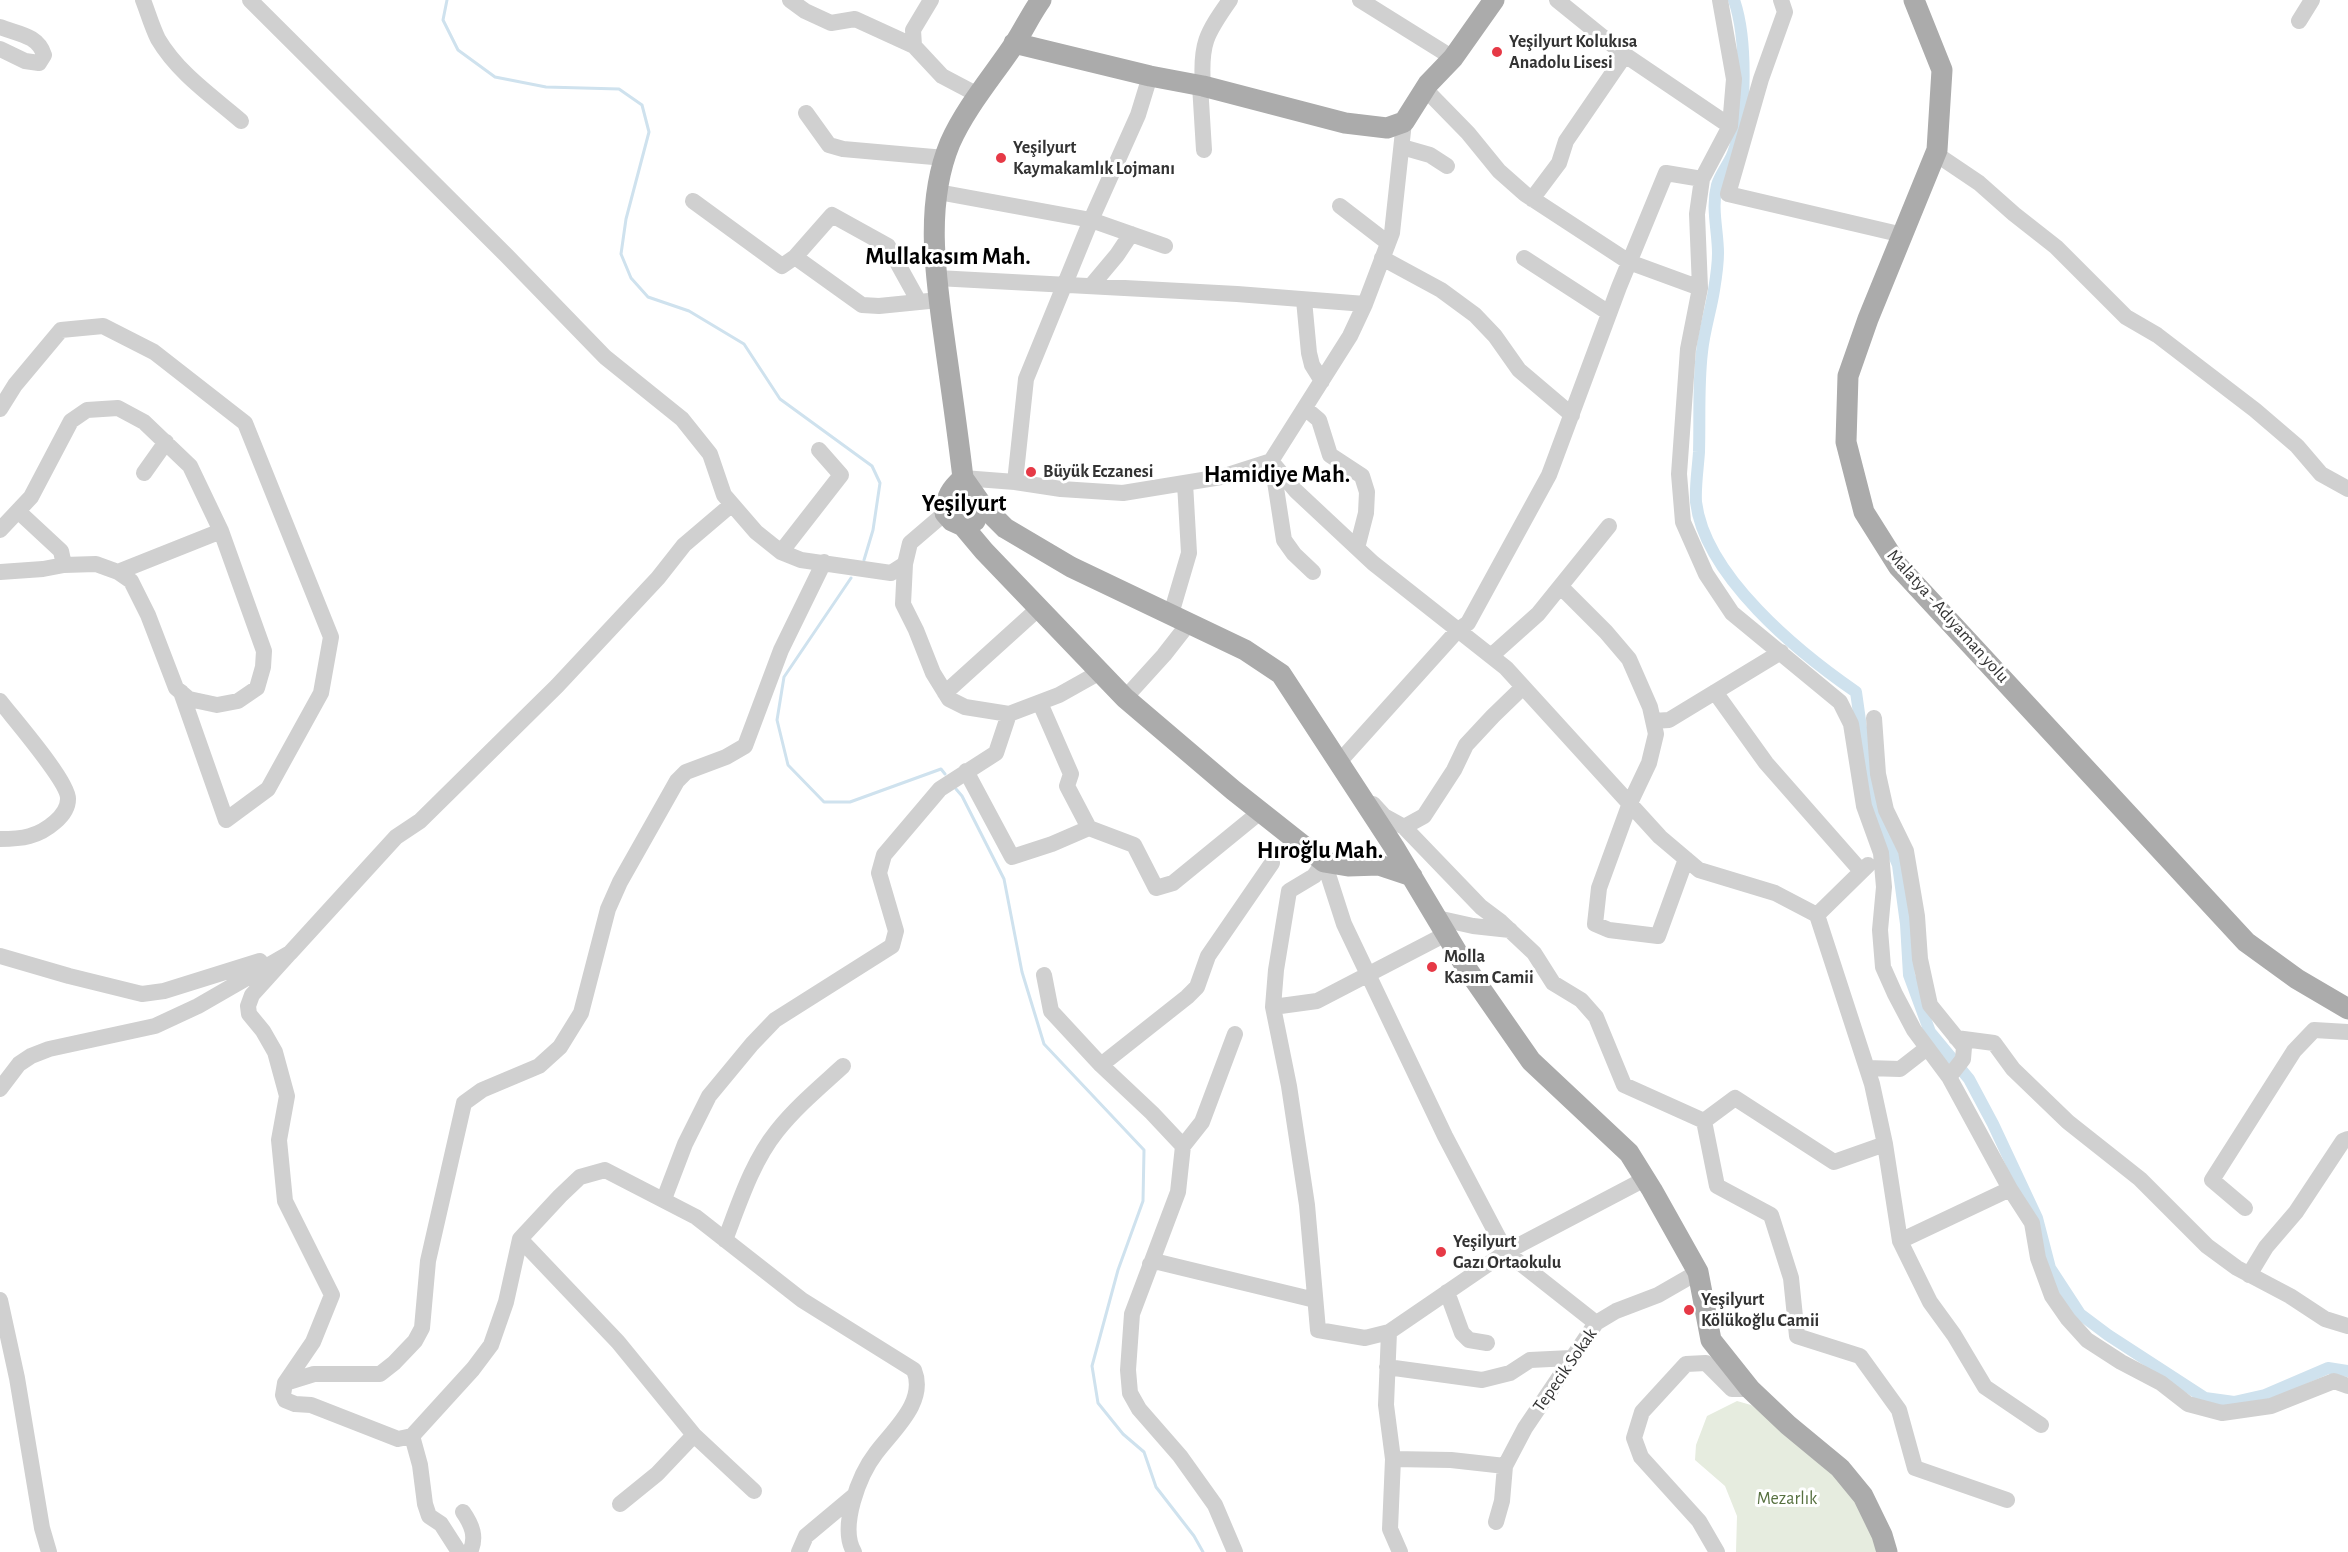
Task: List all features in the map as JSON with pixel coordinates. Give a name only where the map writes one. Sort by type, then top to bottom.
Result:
[{"type":"main road","points":[[1041,0],[978,95],[951,142],[938,192],[934,218],[937,278],[929,301],[963,478],[982,505],[1005,528],[1071,567],[1245,650],[1281,674],[1340,761],[1467,969],[1531,1061],[1629,1153],[1698,1272],[1711,1340],[1750,1389],[1788,1425],[1840,1468],[1863,1496],[1888,1551]]},
{"type":"main road","points":[[1014,43],[1150,76],[1202,86],[1345,123],[1387,128],[1404,122],[1425,89],[1454,58],[1494,0]]},
{"type":"main road","name":"Malatya - Adıyaman yolu","points":[[1914,0],[1942,70],[1936,154],[1868,319],[1848,376],[1846,442],[1864,512],[1898,566],[2246,942],[2296,979],[2348,1010]]},
{"type":"main road","points":[[963,478],[952,488],[946,500],[945,513],[952,521],[963,526],[984,551],[1125,698],[1260,812],[1324,862],[1348,866],[1379,865],[1412,876]]},
{"type":"main road","points":[[963,526],[980,516],[982,505]]},
{"type":"street","points":[[143,0],[158,38],[173,60],[241,121]]},
{"type":"street","points":[[250,0],[605,357],[682,419],[710,454],[724,495],[756,531],[781,552],[801,560],[891,573],[905,564]]},
{"type":"street","points":[[790,0],[805,11],[831,23],[855,19],[914,46],[942,76],[978,95]]},
{"type":"street","points":[[914,46],[913,30],[931,0]]},
{"type":"street","points":[[1204,150],[1201,58],[1208,30],[1230,0]]},
{"type":"street","points":[[1360,0],[1454,58]]},
{"type":"street","points":[[1557,0],[1625,56],[1730,126]]},
{"type":"street","points":[[1720,0],[1734,79],[1730,126],[1702,179],[1697,214],[1700,288],[1687,360],[1679,474],[1683,522],[1706,574],[1732,613],[1840,702],[1851,724],[1864,806],[1881,853],[1884,887],[1880,930],[1883,967],[1909,1021],[1928,1048],[1955,1068],[2010,1189],[2032,1222],[2038,1258],[2052,1296],[2087,1340],[2121,1362],[2161,1383],[2188,1404],[2222,1413],[2271,1406],[2334,1381],[2348,1386]]},
{"type":"street","points":[[1780,0],[1785,12],[1761,79],[1728,194],[1903,235]]},
{"type":"street","points":[[2299,21],[2312,0]]},
{"type":"street","points":[[0,27],[33,39],[41,45],[44,55],[39,63],[32,63],[0,49]]},
{"type":"street","points":[[1532,199],[1559,163],[1566,141],[1625,56]]},
{"type":"street","points":[[1015,482],[1026,379],[1091,220],[1138,115],[1150,76]]},
{"type":"street","points":[[1425,89],[1468,133],[1499,171],[1532,199],[1629,262],[1700,288]]},
{"type":"street","points":[[806,113],[829,144],[843,149],[945,158]]},
{"type":"street","points":[[963,478],[1015,482],[1061,489],[1123,493],[1221,477],[1271,461],[1350,336],[1365,304],[1392,233],[1398,197],[1404,122]]},
{"type":"street","points":[[1402,147],[1430,155],[1448,166]]},
{"type":"street","points":[[1936,154],[1979,183],[2056,248],[2126,316],[2157,335],[2255,410],[2297,446],[2320,474],[2348,489]]},
{"type":"street","points":[[1340,761],[1458,630],[1468,623],[1549,475],[1629,262],[1666,173],[1702,179]]},
{"type":"street","points":[[938,192],[1091,220],[1165,246]]},
{"type":"street","points":[[693,201],[782,266],[795,257],[832,215],[888,246],[929,301]]},
{"type":"street","points":[[1340,206],[1385,251],[1475,315],[1495,336],[1519,370],[1572,415]]},
{"type":"street","points":[[1091,286],[1131,234]]},
{"type":"street","points":[[795,257],[862,305],[929,301]]},
{"type":"street","points":[[1524,258],[1609,314]]},
{"type":"street","points":[[937,278],[1066,284],[1365,304]]},
{"type":"street","points":[[1304,300],[1312,366],[1323,381]]},
{"type":"street","points":[[0,409],[15,385],[61,330],[103,326],[154,351],[245,423],[331,637],[321,693],[268,789],[226,820],[181,692]]},
{"type":"street","points":[[0,530],[31,497],[71,421],[87,410],[117,408],[144,422],[190,466],[221,531],[264,651],[263,667],[257,688],[238,701],[217,705],[189,699],[176,688],[144,606],[131,581],[118,572],[96,564],[0,572]]},
{"type":"street","points":[[1306,408],[1319,420],[1330,455],[1362,476],[1367,492],[1366,513],[1358,548]]},
{"type":"street","points":[[144,473],[166,442]]},
{"type":"street","points":[[781,552],[841,475],[819,450]]},
{"type":"street","points":[[1271,461],[1296,491],[1373,563],[1506,668],[1660,837],[1699,870],[1775,893],[1817,915],[1867,1068],[1885,1144],[1900,1241],[1930,1302],[1954,1335],[1985,1387],[2041,1425]]},
{"type":"street","points":[[1271,461],[1284,540],[1294,554],[1313,572]]},
{"type":"street","points":[[1125,698],[1164,655],[1180,619],[1189,553],[1185,483]]},
{"type":"street","points":[[731,505],[684,545],[658,578],[557,686],[420,820],[396,837],[252,994],[248,1006],[249,1014],[263,1031],[275,1052],[287,1096],[279,1140],[285,1201],[332,1295],[314,1342],[285,1383],[283,1395],[285,1400],[295,1404],[311,1404],[398,1439],[412,1436],[473,1369],[491,1345],[506,1302],[520,1239],[580,1177],[605,1170],[696,1217],[802,1300],[914,1370],[918,1379],[914,1402],[899,1426],[874,1455],[855,1496],[847,1523],[849,1544],[854,1552]]},
{"type":"street","points":[[19,512],[61,551],[64,565]]},
{"type":"street","points":[[945,513],[910,543],[905,564],[903,604],[933,673],[949,699],[965,707],[1009,714],[1059,695],[1100,672]]},
{"type":"street","points":[[1491,656],[1538,614],[1609,526]]},
{"type":"street","points":[[118,572],[221,531]]},
{"type":"street","points":[[285,1383],[314,1374],[360,1376],[380,1374],[415,1341],[422,1328],[428,1261],[464,1103],[482,1090],[539,1066],[560,1047],[581,1013],[608,909],[620,882],[686,772],[726,757],[744,746],[781,650],[824,562]]},
{"type":"street","points":[[1561,587],[1606,632],[1629,659],[1650,707],[1656,734],[1649,763],[1630,803],[1599,888],[1595,924],[1609,930],[1658,936],[1686,859]]},
{"type":"street","points":[[945,693],[1039,608]]},
{"type":"street","points":[[1653,721],[1669,720],[1781,652]]},
{"type":"street","points":[[1404,827],[1424,816],[1454,770],[1466,745],[1523,687]]},
{"type":"street","points":[[1715,692],[1766,763],[1861,871]]},
{"type":"street","points":[[0,701],[61,779],[69,797],[64,814],[46,831],[27,838],[0,839]]},
{"type":"street","points":[[1040,703],[1071,774],[1067,786],[1089,828],[1134,846],[1156,888],[1173,883],[1260,812]]},
{"type":"street","points":[[664,1199],[686,1144],[709,1096],[767,1028],[809,996],[892,946],[896,931],[879,873],[884,855],[940,789],[996,753],[1009,714]]},
{"type":"street","points":[[1874,718],[1878,774],[1886,810],[1906,851],[1917,916],[1920,959],[1930,1005],[1964,1047],[1955,1068]]},
{"type":"street","points":[[966,771],[1011,857],[1052,844],[1089,828]]},
{"type":"street","points":[[1352,781],[1384,816],[1404,827],[1447,874],[1534,953],[1552,983],[1581,1000],[1596,1017],[1624,1085],[1704,1121]]},
{"type":"street","points":[[1817,915],[1881,853]]},
{"type":"street","points":[[1324,862],[1344,924],[1445,1136],[1506,1252],[1596,1323]]},
{"type":"street","points":[[1324,862],[1314,876],[1289,891],[1276,970],[1273,1007],[1289,1086],[1307,1205],[1318,1330],[1365,1338],[1389,1332],[1506,1252],[1645,1179]]},
{"type":"street","points":[[1101,1065],[1197,987],[1208,956],[1272,863]]},
{"type":"street","points":[[1473,926],[1490,914]]},
{"type":"street","points":[[1273,1007],[1317,1001],[1369,976],[1442,926],[1473,926],[1510,930]]},
{"type":"street","points":[[0,956],[142,994],[165,992],[290,953]]},
{"type":"street","points":[[0,1089],[19,1064],[31,1056],[49,1049],[155,1026],[198,1006],[290,953]]},
{"type":"street","points":[[1044,975],[1051,1011],[1101,1065],[1183,1146]]},
{"type":"street","points":[[2245,1208],[2212,1180],[2294,1051],[2314,1030],[2348,1032]]},
{"type":"street","points":[[1235,1034],[1202,1122],[1183,1146],[1178,1192],[1132,1314],[1129,1349],[1130,1393],[1139,1409],[1180,1456],[1215,1505],[1235,1552]]},
{"type":"street","points":[[1956,1038],[1994,1043],[2013,1069],[2068,1122],[2140,1179],[2207,1246],[2249,1275],[2290,1296],[2325,1319],[2348,1326]]},
{"type":"street","points":[[1867,1068],[1900,1069],[1928,1048]]},
{"type":"street","points":[[725,1240],[749,1180],[775,1133],[803,1102],[843,1066]]},
{"type":"street","points":[[1704,1121],[1735,1098],[1834,1162],[1885,1144]]},
{"type":"street","points":[[1704,1121],[1717,1186],[1771,1215],[1791,1278],[1797,1336],[1860,1356],[1899,1410],[1915,1468],[2007,1500]]},
{"type":"street","points":[[2249,1275],[2266,1247],[2296,1212],[2343,1141],[2348,1139]]},
{"type":"street","points":[[1900,1241],[2010,1189]]},
{"type":"street","points":[[520,1239],[618,1342],[694,1435],[754,1491]]},
{"type":"street","points":[[1150,1264],[1158,1262],[1315,1300]]},
{"type":"street","name":"Tepecik Sokak","points":[[1496,1522],[1502,1502],[1505,1466],[1525,1428],[1596,1323],[1698,1272]]},
{"type":"street","points":[[1447,1292],[1462,1334],[1469,1340],[1487,1343]]},
{"type":"street","points":[[0,1300],[17,1378],[38,1507],[49,1552]]},
{"type":"street","points":[[1389,1332],[1386,1406],[1393,1460],[1389,1504],[1390,1529],[1400,1552]]},
{"type":"street","points":[[1388,1367],[1482,1380],[1510,1373],[1530,1360],[1571,1358]]},
{"type":"street","points":[[1717,1552],[1699,1521],[1641,1457],[1634,1438],[1642,1412],[1686,1364],[1706,1363],[1732,1389],[1750,1389]]},
{"type":"street","points":[[620,1504],[657,1474],[694,1435]]},
{"type":"street","points":[[412,1436],[429,1516],[441,1524],[459,1552]]},
{"type":"street","points":[[1393,1460],[1451,1460],[1505,1466]]},
{"type":"street","points":[[799,1552],[806,1536],[855,1496]]},
{"type":"street","points":[[463,1512],[471,1523],[474,1538],[470,1552]]},
{"type":"green space","name":"Mezarlık","points":[[1737,1401],[1751,1405],[1820,1456],[1850,1493],[1880,1552],[1736,1552],[1737,1516],[1725,1486],[1695,1460],[1696,1445],[1707,1416]]},
{"type":"waterway","points":[[447,0],[443,20],[458,50],[495,77],[546,87],[619,89],[642,105],[649,132],[626,219],[621,254],[631,278],[648,297],[689,311],[744,344],[780,399],[872,466],[880,483],[873,530],[864,560]]},
{"type":"waterway","points":[[1734,0],[1743,55],[1743,98],[1738,137],[1731,157],[1718,181],[1715,194],[1718,262],[1703,344],[1696,483],[1696,502],[1703,530],[1735,584],[1758,610],[1808,656],[1856,692],[1867,770],[1885,834],[1898,865],[1906,924],[1909,975],[1930,1032],[1969,1079],[1993,1124],[2037,1218],[2050,1268],[2080,1314],[2108,1335],[2205,1398],[2234,1402],[2265,1395],[2328,1368],[2348,1371]]},
{"type":"waterway","points":[[851,578],[784,677],[777,720],[788,765],[824,802],[850,802],[941,769],[945,774]]},
{"type":"waterway","points":[[956,789],[962,796],[1004,879],[1022,972],[1044,1044],[1144,1150],[1143,1201],[1118,1270],[1092,1366],[1098,1403],[1123,1434],[1144,1452],[1156,1487],[1194,1536],[1203,1552]]},
{"type":"place","name":"Yeşilyurt Kolukısa Anadolu Lisesi","points":[[1497,52]]},
{"type":"place","name":"Yeşilyurt Kaymakamlık Lojmanı","points":[[1001,158]]},
{"type":"place","name":"Büyük Eczanesi","points":[[1031,472]]},
{"type":"place","name":"Molla Kasım Camii","points":[[1432,967]]},
{"type":"place","name":"Yeşilyurt Gazı Ortaokulu","points":[[1441,1252]]},
{"type":"place","name":"Yeşilyurt Kölükoğlu Camii","points":[[1689,1310]]},
{"type":"district","name":"Mullakasım Mah.","points":[[948,257]]},
{"type":"district","name":"Hamidiye Mah.","points":[[1277,475]]},
{"type":"district","name":"Yeşilyurt","points":[[964,504]]},
{"type":"district","name":"Hıroğlu Mah.","points":[[1320,851]]}]
